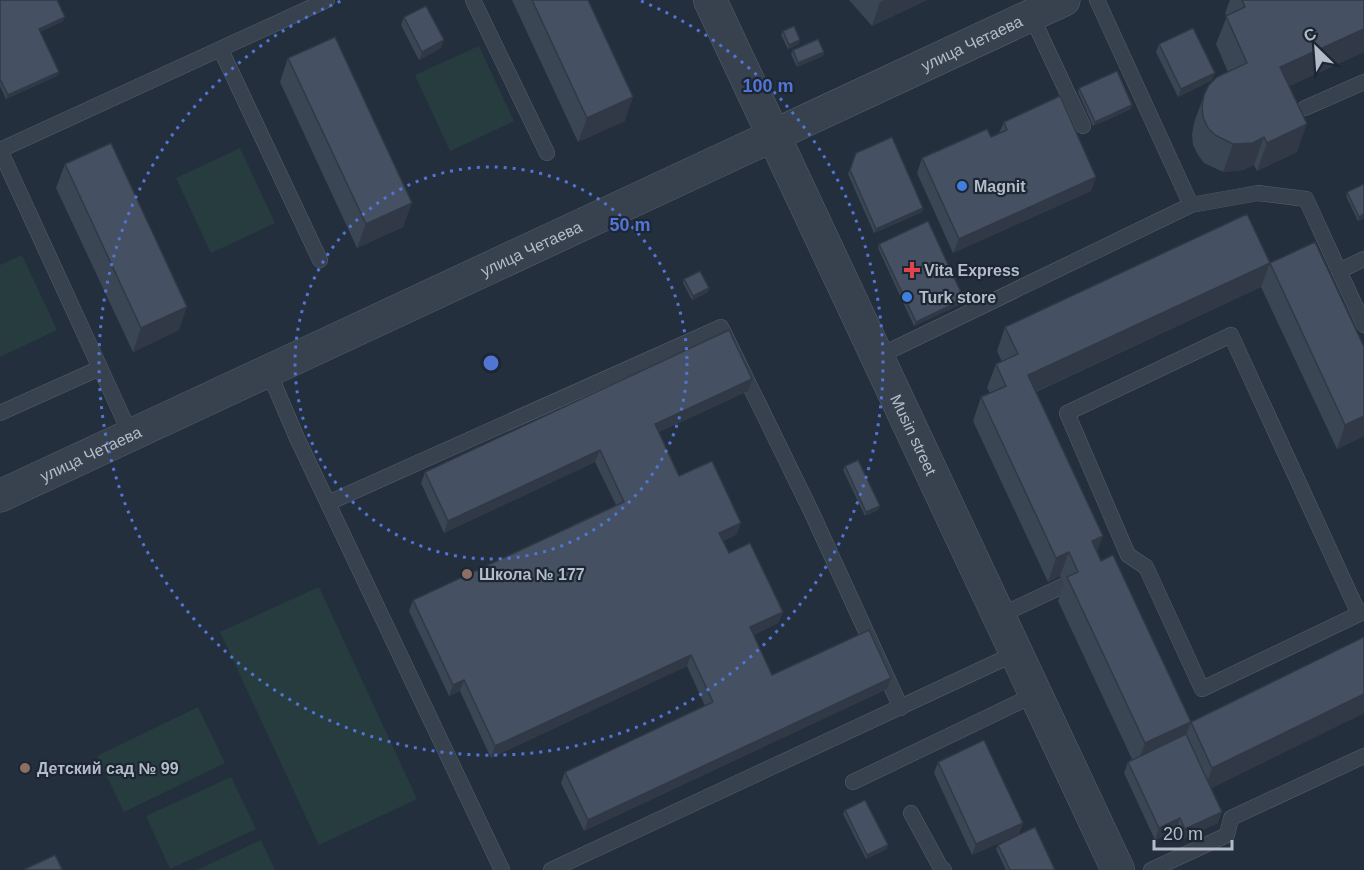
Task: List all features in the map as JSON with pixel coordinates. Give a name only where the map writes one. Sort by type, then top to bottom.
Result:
[{"type":"street","name":"Musin street","points":[[710,0],[1118,870]]},
{"type":"street","name":"улица Четаева","points":[[0,496],[1064,0]]},
{"type":"lane","points":[[130,434],[0,150],[327,0]]},
{"type":"lane","points":[[473,0],[547,153]]},
{"type":"lane","points":[[1097,0],[1191,205]]},
{"type":"lane","points":[[1031,15],[1083,126]]},
{"type":"lane","points":[[221,50],[320,260]]},
{"type":"lane","points":[[1305,108],[1364,82]]},
{"type":"lane","points":[[877,357],[1191,205],[1258,193],[1306,199],[1364,325]]},
{"type":"lane","points":[[1339,271],[1364,259]]},
{"type":"lane","points":[[328,503],[721,327],[811,511],[901,708]]},
{"type":"lane","points":[[1231,335],[1361,612],[1202,689],[1146,567],[1123,558],[1067,413],[1231,335]]},
{"type":"lane","points":[[0,413],[100,368]]},
{"type":"lane","points":[[268,370],[297,438],[502,870]]},
{"type":"lane","points":[[999,616],[1065,585]]},
{"type":"lane","points":[[551,870],[1016,653]]},
{"type":"lane","points":[[853,782],[1036,694]]},
{"type":"lane","points":[[1151,870],[1227,835],[1231,818],[1364,756]]},
{"type":"lane","points":[[911,813],[944,870]]},
{"type":"green space","points":[[479,46],[514,121],[450,151],[415,75]]},
{"type":"green space","points":[[240,148],[275,223],[211,253],[176,178]]},
{"type":"green space","points":[[22,255],[57,330],[0,357],[0,265]]},
{"type":"green space","points":[[319,587],[417,799],[319,845],[220,632]]},
{"type":"green space","points":[[198,707],[225,763],[124,812],[97,756]]},
{"type":"green space","points":[[231,777],[256,829],[170,869],[146,816]]},
{"type":"green space","points":[[261,840],[275,870],[197,870]]},
{"type":"building","points":[[0,0],[57,0],[65,17],[39,29],[59,72],[8,95],[0,79]]},
{"type":"building","points":[[532,0],[588,0],[633,97],[587,118]]},
{"type":"building","points":[[1242,0],[1364,0],[1364,29],[1280,67],[1307,124],[1267,143],[1264,137],[1253,143],[1233,144],[1215,135],[1208,128],[1203,117],[1204,95],[1209,85],[1217,77],[1247,63],[1226,16],[1245,7]]},
{"type":"building","points":[[426,6],[444,40],[422,52],[404,17]]},
{"type":"building","points":[[794,26],[800,40],[789,45],[783,31]]},
{"type":"building","points":[[1193,28],[1215,73],[1181,89],[1159,44]]},
{"type":"building","points":[[335,37],[412,203],[366,224],[288,58]]},
{"type":"building","points":[[818,39],[824,52],[798,63],[793,50]]},
{"type":"building","points":[[1117,71],[1132,105],[1095,122],[1079,88]]},
{"type":"building","points":[[1060,96],[1096,177],[959,239],[922,158],[987,129],[991,137],[1007,130],[1004,122]]},
{"type":"building","points":[[892,137],[923,208],[876,229],[850,170],[856,153]]},
{"type":"building","points":[[111,143],[187,307],[141,328],[65,164]]},
{"type":"building","points":[[1364,184],[1364,214],[1359,217],[1347,192]]},
{"type":"building","points":[[1247,214],[1270,263],[1028,375],[1103,536],[1092,541],[1101,561],[1113,555],[1191,722],[1145,743],[1067,577],[1078,572],[1069,552],[1056,558],[981,397],[1006,386],[996,364],[1018,354],[1005,327]]},
{"type":"building","points":[[928,221],[964,299],[916,322],[879,244]]},
{"type":"building","points":[[1315,242],[1364,347],[1364,416],[1345,425],[1270,263]]},
{"type":"building","points":[[700,271],[709,288],[693,296],[684,279]]},
{"type":"building","points":[[729,330],[752,379],[655,424],[679,476],[712,461],[741,523],[719,533],[729,553],[750,543],[783,612],[750,627],[772,675],[869,630],[891,678],[588,820],[565,772],[713,702],[691,655],[495,746],[464,680],[453,685],[413,600],[624,502],[600,450],[448,521],[425,472]]},
{"type":"building","points":[[858,460],[880,506],[866,512],[845,466]]},
{"type":"building","points":[[1364,637],[1364,694],[1212,768],[1191,722]]},
{"type":"building","points":[[1186,734],[1222,812],[1185,829],[1180,818],[1159,828],[1128,762]]},
{"type":"building","points":[[984,740],[1023,823],[976,844],[938,762]]},
{"type":"building","points":[[865,800],[888,845],[867,855],[845,810]]},
{"type":"building","points":[[1035,827],[1055,870],[1010,870],[998,845]]},
{"type":"building","points":[[55,855],[62,869],[25,869]]},
{"type":"place","name":"Magnit","points":[[962,186]]},
{"type":"place","name":"Vita Express","points":[[912,270]]},
{"type":"place","name":"Turk store","points":[[907,297]]},
{"type":"place","name":"Школа № 177","points":[[467,574]]},
{"type":"place","name":"Детский сад № 99","points":[[25,768]]}]
